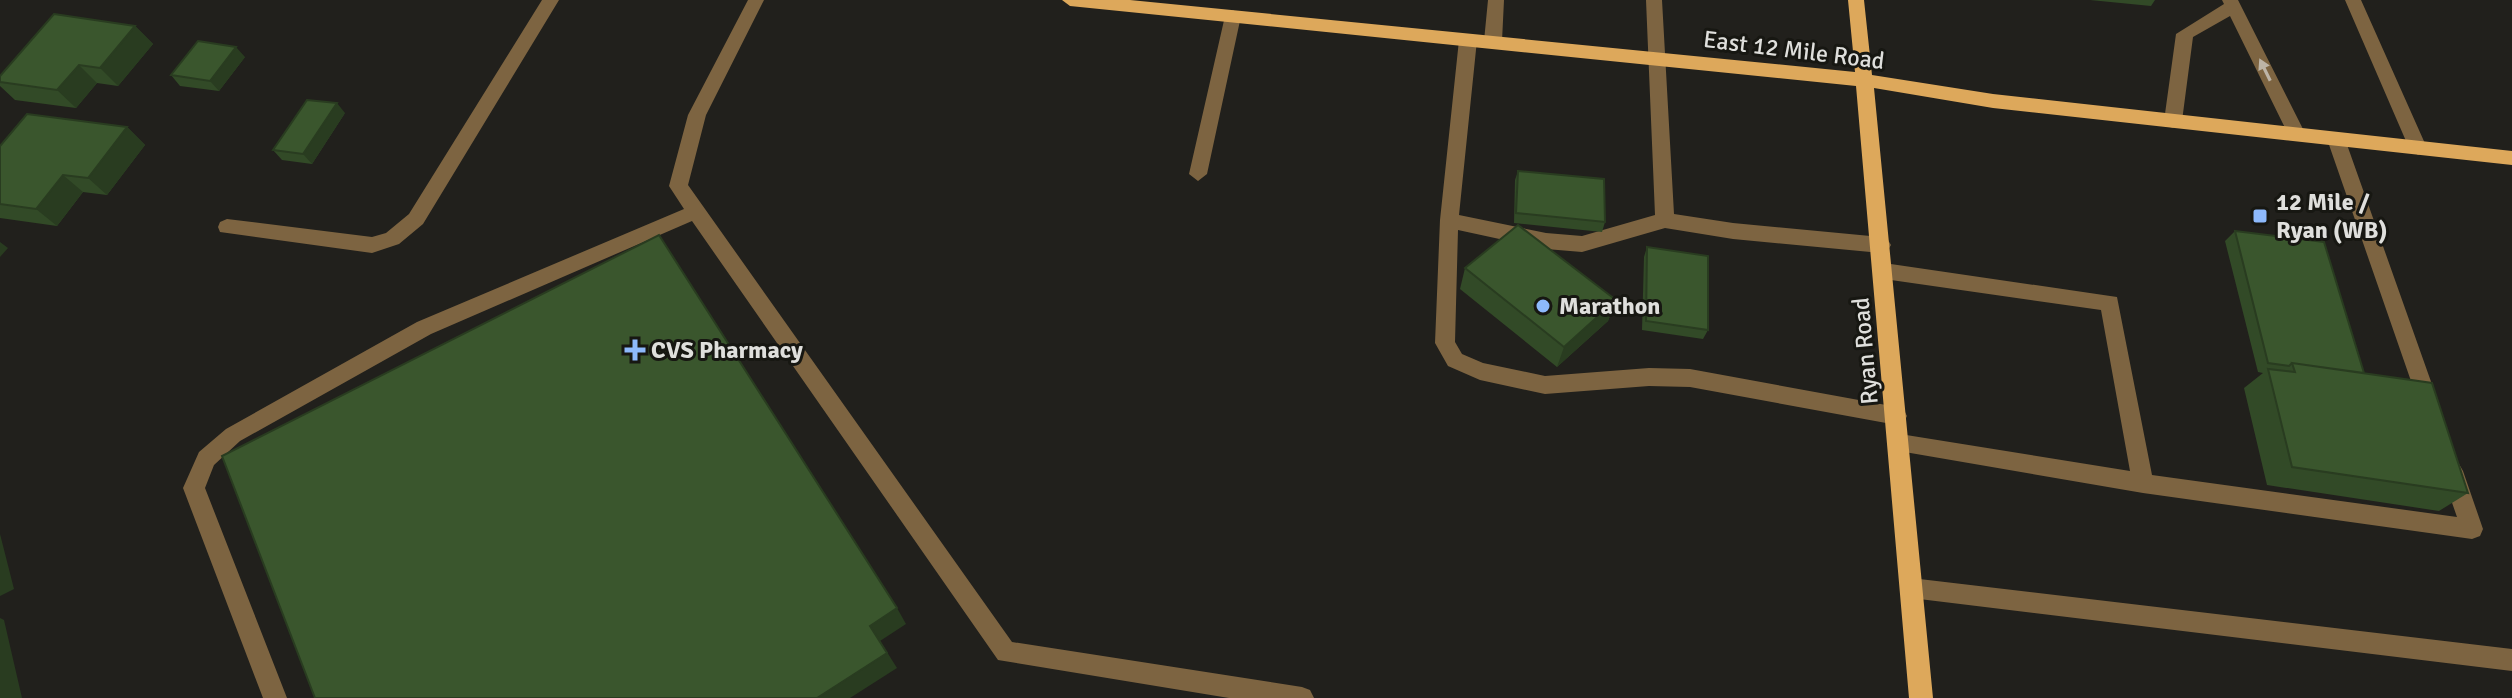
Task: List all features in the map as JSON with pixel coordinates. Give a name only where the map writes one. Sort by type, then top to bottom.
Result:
[{"type":"main road","name":"East 12 Mile Road","points":[[1070,0],[1141,4],[1865,80],[1993,101],[2512,158]]},
{"type":"main road","name":"Ryan Road","points":[[1856,0],[1884,271],[1921,698]]},
{"type":"lane","points":[[227,227],[372,245],[392,239],[416,219],[551,0]]},
{"type":"lane","points":[[756,0],[697,115],[678,186],[1006,652],[1302,698]]},
{"type":"lane","points":[[1493,41],[1496,0]]},
{"type":"lane","points":[[1654,0],[1665,220]]},
{"type":"lane","points":[[2353,0],[2418,148]]},
{"type":"lane","points":[[2173,121],[2185,34],[2231,4],[2297,135]]},
{"type":"lane","points":[[1198,174],[1233,16]]},
{"type":"lane","points":[[1468,40],[1449,220],[1445,343],[1455,360],[1480,371],[1545,385],[1649,377],[1690,378],[1897,416]]},
{"type":"lane","points":[[2336,139],[2436,425]]},
{"type":"lane","points":[[275,698],[194,488],[206,459],[233,435],[424,328],[697,211]]},
{"type":"lane","points":[[1449,220],[1546,241],[1582,244],[1665,220],[1733,231],[1881,245]]},
{"type":"lane","points":[[1884,271],[2110,303],[2143,483]]},
{"type":"lane","points":[[1900,443],[2143,483],[2472,529],[2446,454]]},
{"type":"lane","points":[[1911,588],[2512,660]]},
{"type":"building","points":[[54,14],[135,26],[100,68],[79,65],[57,90],[0,82],[0,76]]},
{"type":"building","points":[[198,41],[236,47],[210,81],[171,75]]},
{"type":"building","points":[[307,100],[337,103],[303,154],[273,150]]},
{"type":"building","points":[[27,114],[127,127],[88,178],[63,175],[36,209],[0,204],[0,146]]},
{"type":"building","points":[[1518,171],[1604,179],[1605,222],[1516,213]]},
{"type":"building","points":[[1518,225],[1616,300],[1564,347],[1465,268]]},
{"type":"building","points":[[2235,231],[2324,242],[2364,373],[2292,363],[2289,366],[2268,363]]},
{"type":"building","points":[[659,235],[897,608],[870,626],[887,653],[817,698],[315,698],[222,456]]},
{"type":"building","points":[[1647,247],[1708,256],[1708,330],[1646,321]]},
{"type":"building","points":[[2292,363],[2432,383],[2468,493],[2292,467],[2268,369],[2295,372]]},
{"type":"place","name":"12 Mile / Ryan (WB)","points":[[2260,216]]},
{"type":"place","name":"Marathon","points":[[1543,306]]},
{"type":"place","name":"CVS Pharmacy","points":[[635,350]]}]
